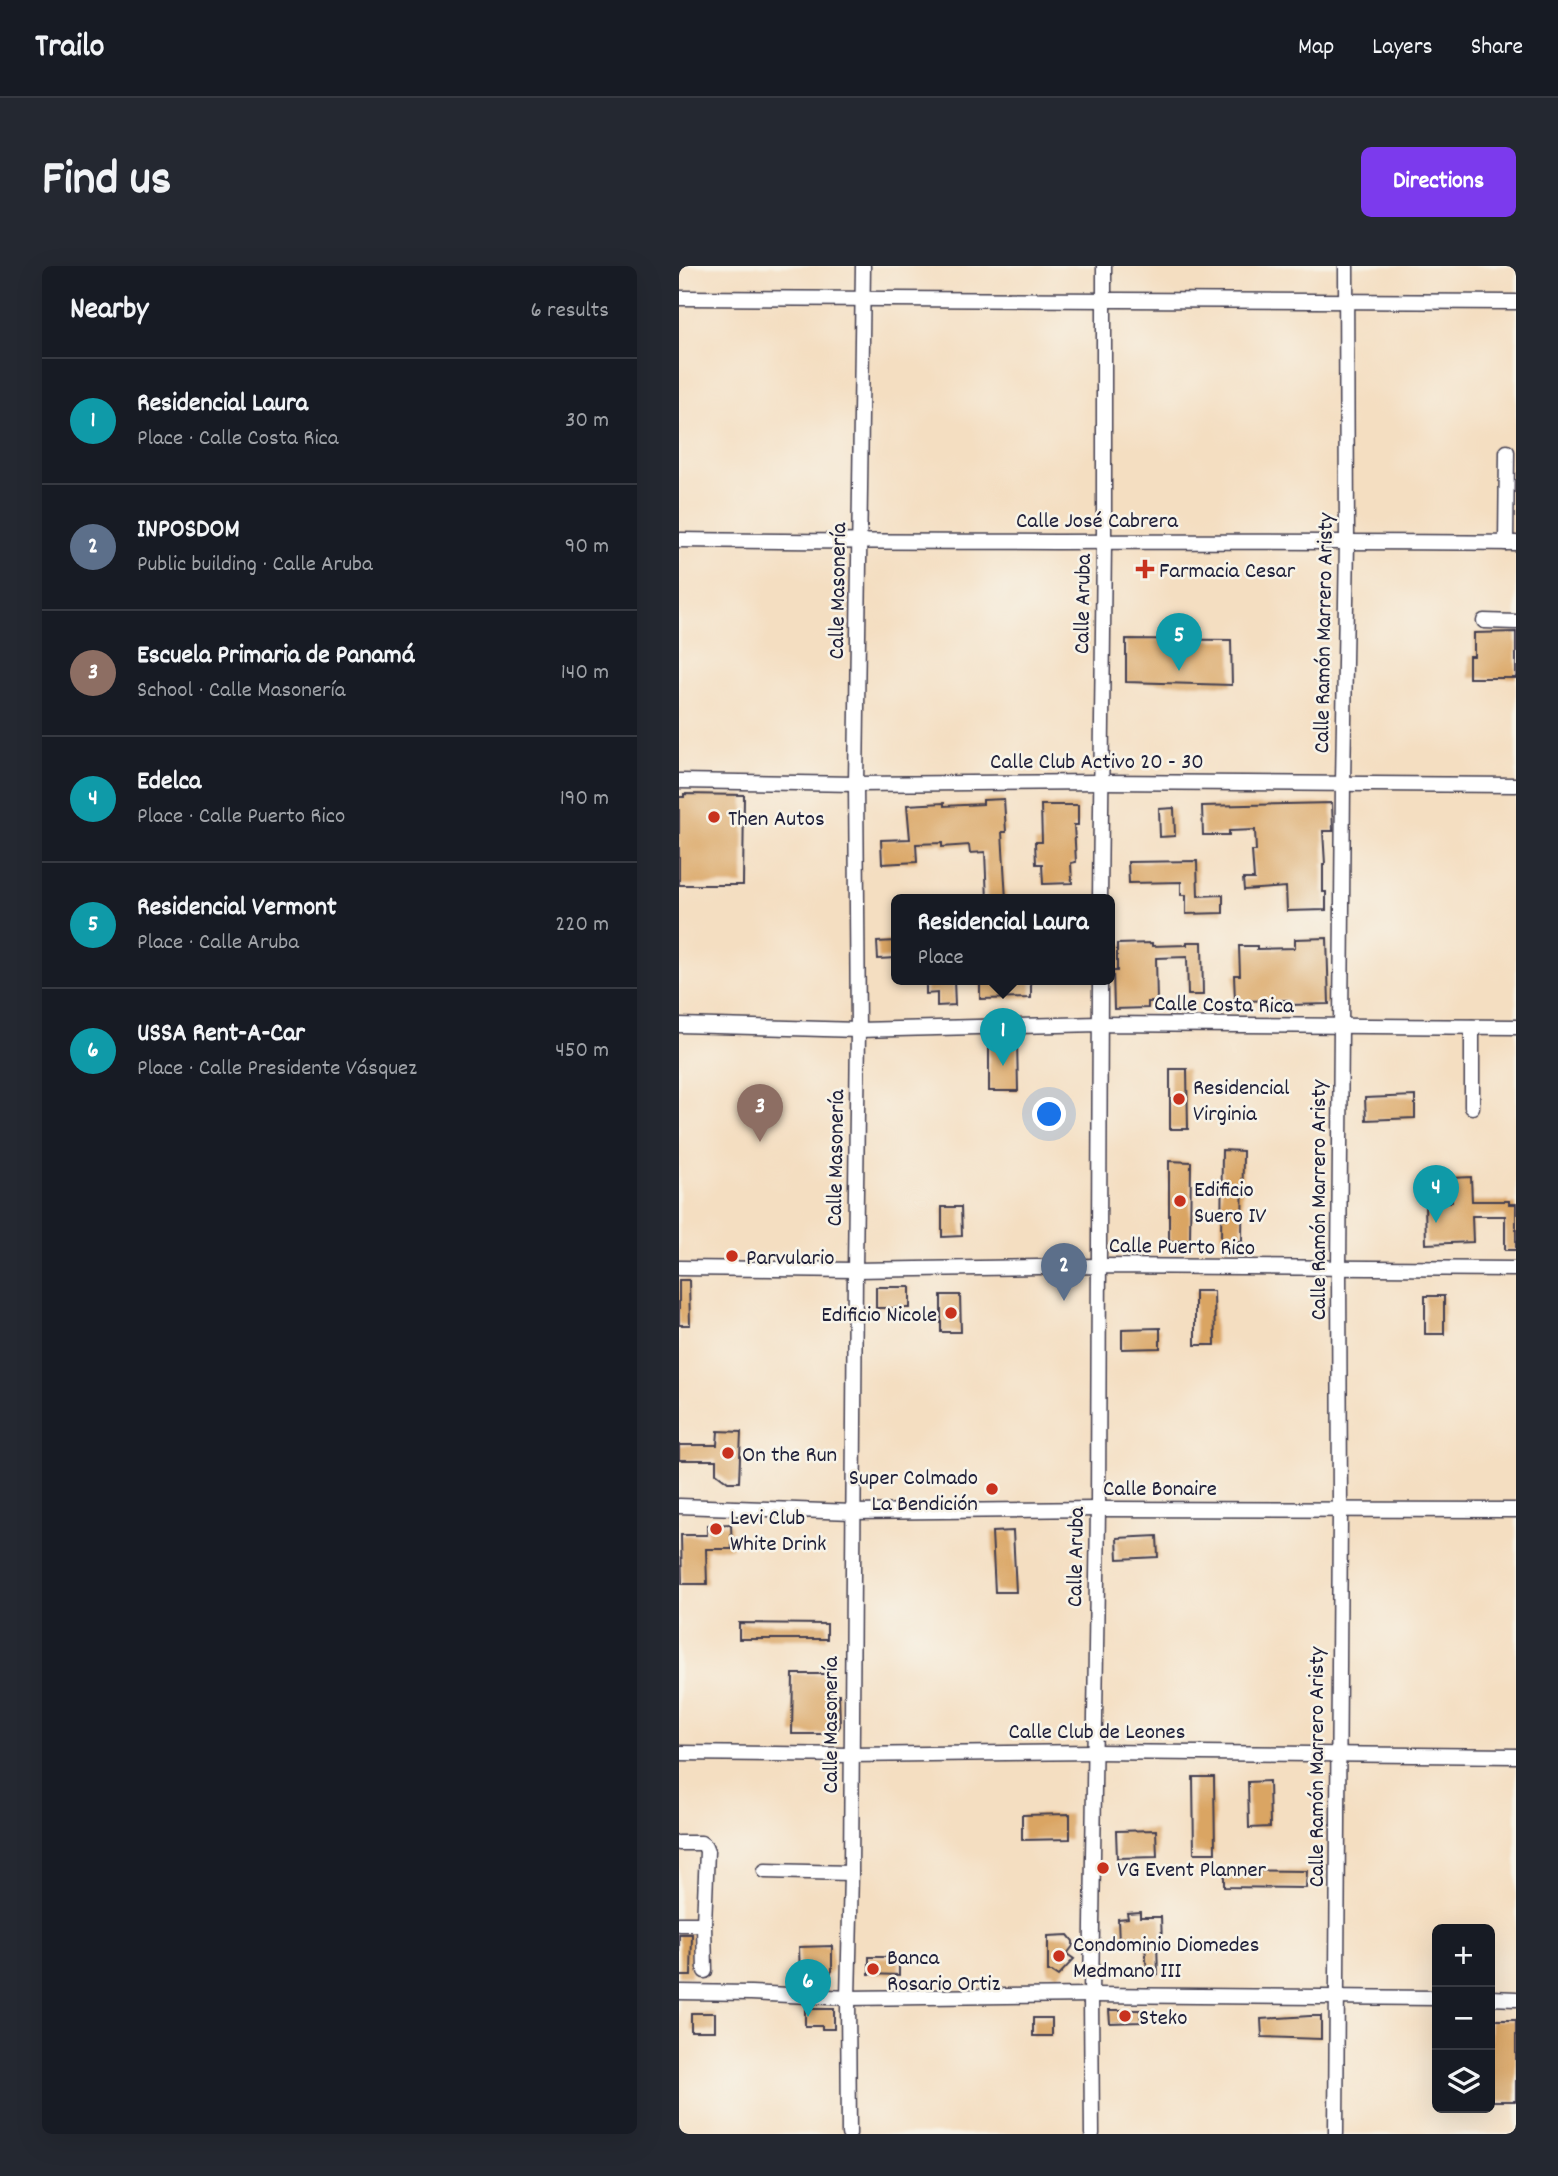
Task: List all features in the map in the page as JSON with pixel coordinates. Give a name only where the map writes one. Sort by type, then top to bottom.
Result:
[{"type":"street","name":"Calle Masonería","points":[[849,2134],[848,1998],[858,1030],[856,784],[863,266]]},
{"type":"street","name":"Calle Aruba","points":[[1100,894],[1104,266]]},
{"type":"street","name":"Calle Ramón Marrero Aristy","points":[[1336,2134],[1339,1269],[1347,541],[1346,266]]},
{"type":"street","points":[[679,298],[1516,302]]},
{"type":"street","points":[[1507,452],[1511,543]]},
{"type":"street","name":"Calle José Cabrera","points":[[679,540],[1511,543]]},
{"type":"street","points":[[1484,621],[1516,622]]},
{"type":"street","name":"Calle Club Activo 20 - 30","points":[[679,781],[856,784],[1102,782],[1516,785]]},
{"type":"street","name":"Calle Aruba","points":[[1092,2134],[1100,985]]},
{"type":"street","name":"Calle Costa Rica","points":[[679,1025],[858,1030],[1099,1024],[1516,1027]]},
{"type":"street","points":[[1472,1027],[1472,1107]]},
{"type":"street","name":"Calle Puerto Rico","points":[[679,1268],[855,1270],[1098,1266],[1516,1269]]},
{"type":"street","name":"Calle Bonaire","points":[[679,1506],[853,1512],[1516,1510]]},
{"type":"street","name":"Calle Club de Leones","points":[[679,1753],[851,1755],[1094,1752],[1516,1756]]},
{"type":"street","points":[[679,1843],[701,1843],[707,1851],[705,1971]]},
{"type":"street","points":[[765,1871],[851,1873]]},
{"type":"street","points":[[679,1924],[704,1924]]},
{"type":"street","points":[[679,1992],[848,1998],[1091,1995],[1432,1998]]},
{"type":"street","points":[[1495,1998],[1516,1999]]},
{"type":"building","points":[[1516,632],[1516,678],[1469,678],[1469,656],[1474,656],[1474,633]]},
{"type":"building","points":[[1126,639],[1231,640],[1232,685],[1126,682]]},
{"type":"building","name":"Then Autos","points":[[684,794],[744,795],[743,885],[679,885],[679,797],[684,797]]},
{"type":"building","points":[[1004,799],[1006,832],[1002,832],[1006,894],[987,894],[985,852],[970,853],[969,845],[942,847],[942,843],[916,844],[917,862],[882,864],[881,840],[910,839],[907,805],[983,804],[983,800]]},
{"type":"building","points":[[1332,803],[1333,831],[1323,831],[1323,892],[1326,892],[1326,910],[1287,911],[1286,887],[1244,890],[1243,879],[1254,879],[1252,851],[1256,851],[1255,830],[1229,831],[1229,835],[1203,835],[1202,806]]},
{"type":"building","points":[[1041,805],[1078,805],[1078,825],[1074,825],[1076,862],[1071,863],[1072,883],[1043,884],[1042,864],[1036,864],[1035,842],[1042,842]]},
{"type":"building","points":[[1174,808],[1175,836],[1160,837],[1159,809]]},
{"type":"building","points":[[1197,861],[1198,896],[1223,895],[1223,913],[1186,914],[1186,895],[1181,895],[1181,882],[1129,883],[1128,862]]},
{"type":"building","points":[[1327,938],[1329,1004],[1289,1005],[1288,1000],[1235,1001],[1234,975],[1240,975],[1239,946],[1257,946],[1257,949],[1295,948],[1295,939]]},
{"type":"building","points":[[891,941],[891,958],[878,959],[877,942]]},
{"type":"building","points":[[1187,942],[1202,942],[1203,995],[1188,995],[1187,957],[1156,958],[1157,1002],[1148,1002],[1148,1008],[1114,1009],[1117,944],[1187,945]]},
{"type":"building","points":[[926,985],[954,985],[955,1005],[937,1006],[937,993],[926,994]]},
{"type":"building","points":[[980,985],[1031,985],[1031,998],[980,999]]},
{"type":"building","points":[[989,1040],[1017,1040],[1018,1091],[989,1091]]},
{"type":"building","name":"Residencial Virginia","points":[[1170,1069],[1187,1069],[1188,1129],[1170,1129]]},
{"type":"building","points":[[1415,1096],[1415,1118],[1366,1120],[1365,1098]]},
{"type":"building","points":[[1222,1150],[1243,1151],[1242,1242],[1221,1242]]},
{"type":"building","name":"Edificio Suero IV","points":[[1169,1161],[1191,1162],[1190,1241],[1169,1241]]},
{"type":"building","points":[[1471,1177],[1472,1201],[1509,1201],[1509,1204],[1516,1204],[1516,1250],[1505,1250],[1505,1216],[1472,1216],[1473,1242],[1426,1244],[1425,1202],[1452,1202],[1451,1178]]},
{"type":"building","points":[[942,1207],[961,1207],[962,1236],[942,1237]]},
{"type":"building","points":[[679,1280],[689,1280],[690,1325],[679,1325]]},
{"type":"building","points":[[876,1287],[910,1287],[910,1308],[876,1308]]},
{"type":"building","points":[[1195,1291],[1214,1291],[1215,1345],[1195,1345]]},
{"type":"building","name":"Edificio Nicole","points":[[941,1295],[960,1295],[961,1332],[941,1332]]},
{"type":"building","points":[[1425,1296],[1444,1296],[1444,1334],[1425,1334]]},
{"type":"building","points":[[1160,1328],[1160,1348],[1122,1349],[1122,1329]]},
{"type":"building","name":"On the Run","points":[[718,1431],[741,1432],[739,1482],[728,1482],[716,1473],[716,1460],[679,1460],[679,1445],[717,1445]]},
{"type":"building","points":[[731,1524],[732,1549],[706,1549],[707,1584],[682,1584],[681,1535],[707,1535],[707,1525]]},
{"type":"building","points":[[1013,1531],[1016,1592],[995,1592],[992,1532]]},
{"type":"building","points":[[1157,1536],[1158,1557],[1118,1559],[1117,1538]]},
{"type":"building","points":[[739,1623],[827,1624],[827,1639],[739,1639]]},
{"type":"building","points":[[793,1674],[830,1674],[830,1694],[839,1694],[840,1726],[836,1732],[792,1734]]},
{"type":"building","points":[[1193,1777],[1214,1777],[1215,1853],[1194,1853]]},
{"type":"building","points":[[1269,1781],[1270,1827],[1249,1828],[1248,1782]]},
{"type":"building","points":[[1070,1814],[1070,1839],[1022,1840],[1022,1815]]},
{"type":"building","points":[[1156,1830],[1157,1857],[1117,1858],[1116,1831]]},
{"type":"building","points":[[1224,1870],[1307,1871],[1306,1888],[1224,1887]]},
{"type":"building","points":[[1140,1912],[1140,1917],[1161,1917],[1162,1941],[1157,1942],[1158,1975],[1147,1976],[1145,1942],[1119,1943],[1118,1919],[1128,1918],[1127,1913]]},
{"type":"building","points":[[679,1934],[692,1934],[691,1976],[679,1976]]},
{"type":"building","name":"Condominio Diomedes Medmano III","points":[[1068,1935],[1073,1946],[1067,1954],[1074,1959],[1058,1976],[1048,1972],[1048,1936]]},
{"type":"building","points":[[832,1946],[832,1971],[829,1975],[800,1976],[799,1947]]},
{"type":"building","points":[[869,1957],[899,1957],[899,1975],[869,1974]]},
{"type":"building","points":[[805,2009],[834,2009],[834,2029],[805,2026]]},
{"type":"building","name":"Steko","points":[[1109,2010],[1140,2010],[1141,2022],[1110,2023]]},
{"type":"building","points":[[691,2013],[715,2013],[715,2031],[691,2031]]},
{"type":"building","points":[[1321,2016],[1321,2039],[1262,2037],[1261,2019]]},
{"type":"building","points":[[1033,2018],[1052,2018],[1052,2036],[1033,2036]]},
{"type":"building","points":[[1495,2020],[1516,2020],[1516,2101],[1495,2101]]},
{"type":"place","name":"Farmacia Cesar","points":[[1145,569]]},
{"type":"place","name":"Residencial Vermont","points":[[1179,671]]},
{"type":"place","name":"Then Autos","points":[[714,817]]},
{"type":"place","name":"Residencial Laura","points":[[1003,1066]]},
{"type":"place","name":"Residencial Virginia","points":[[1179,1099]]},
{"type":"place","name":"Escuela Primaria de Panamá","points":[[760,1142]]},
{"type":"place","name":"Edificio Suero IV","points":[[1180,1201]]},
{"type":"place","name":"Edelca","points":[[1436,1223]]},
{"type":"place","name":"Parvulario","points":[[732,1256]]},
{"type":"place","name":"INPOSDOM","points":[[1064,1301]]},
{"type":"place","name":"Edificio Nicole","points":[[951,1313]]},
{"type":"place","name":"On the Run","points":[[728,1453]]},
{"type":"place","name":"Super Colmado La Bendición","points":[[992,1489]]},
{"type":"place","name":"Levi Club White Drink","points":[[716,1529]]},
{"type":"place","name":"VG Event Planner","points":[[1103,1868]]},
{"type":"place","name":"Condominio Diomedes Medmano III","points":[[1059,1956]]},
{"type":"place","name":"Banca Rosario Ortiz","points":[[873,1969]]},
{"type":"place","name":"Steko","points":[[1125,2016]]},
{"type":"place","name":"USSA Rent-A-Car","points":[[808,2017]]}]
